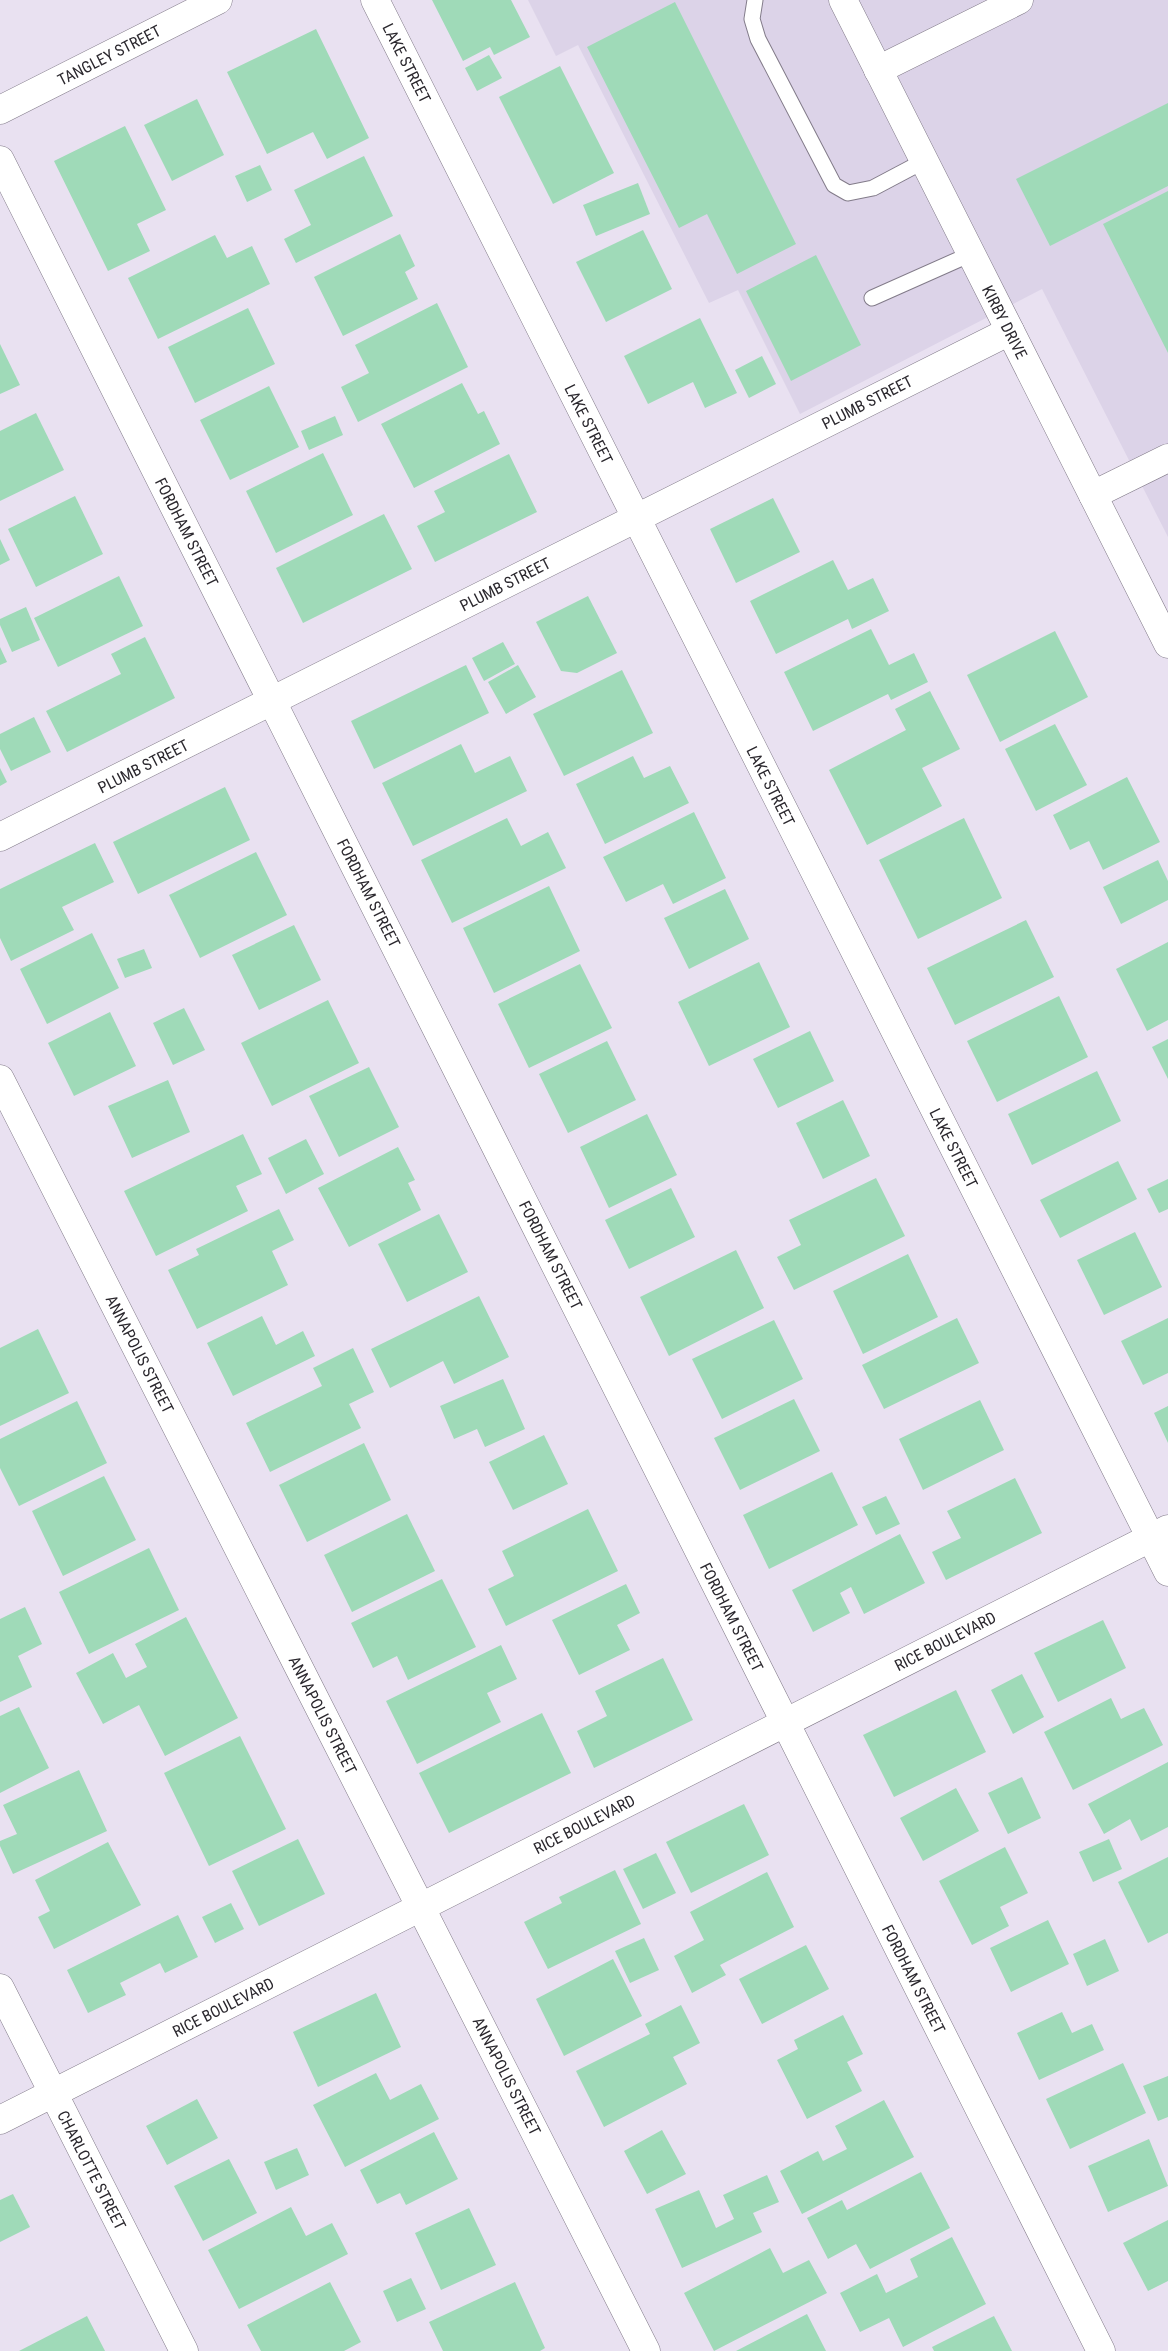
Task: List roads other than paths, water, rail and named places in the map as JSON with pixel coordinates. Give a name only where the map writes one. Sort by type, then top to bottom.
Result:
[{"type":"street","name":"TANGLEY STREET","points":[[0,110],[218,0]]},
{"type":"street","name":"LAKE STREET","points":[[375,0],[636,518],[1159,1533],[1168,1572]]},
{"type":"street","name":"KIRBY DRIVE","points":[[843,0],[1168,644]]},
{"type":"street","points":[[878,70],[1019,0]]},
{"type":"street","name":"FORDHAM STREET","points":[[0,160],[1101,2351]]},
{"type":"street","name":"PLUMB STREET","points":[[0,838],[1010,331]]},
{"type":"street","points":[[1093,496],[1168,458]]},
{"type":"street","name":"ANNAPOLIS STREET","points":[[0,1079],[646,2351]]},
{"type":"street","name":"RICE BOULEVARD","points":[[0,2120],[1159,1533]]},
{"type":"street","name":"CHARLOTTE STREET","points":[[0,1988],[184,2351]]},
{"type":"lane","points":[[755,0],[752,19],[758,39],[834,185],[848,193],[873,188],[924,161]]},
{"type":"lane","points":[[872,298],[971,254]]}]
